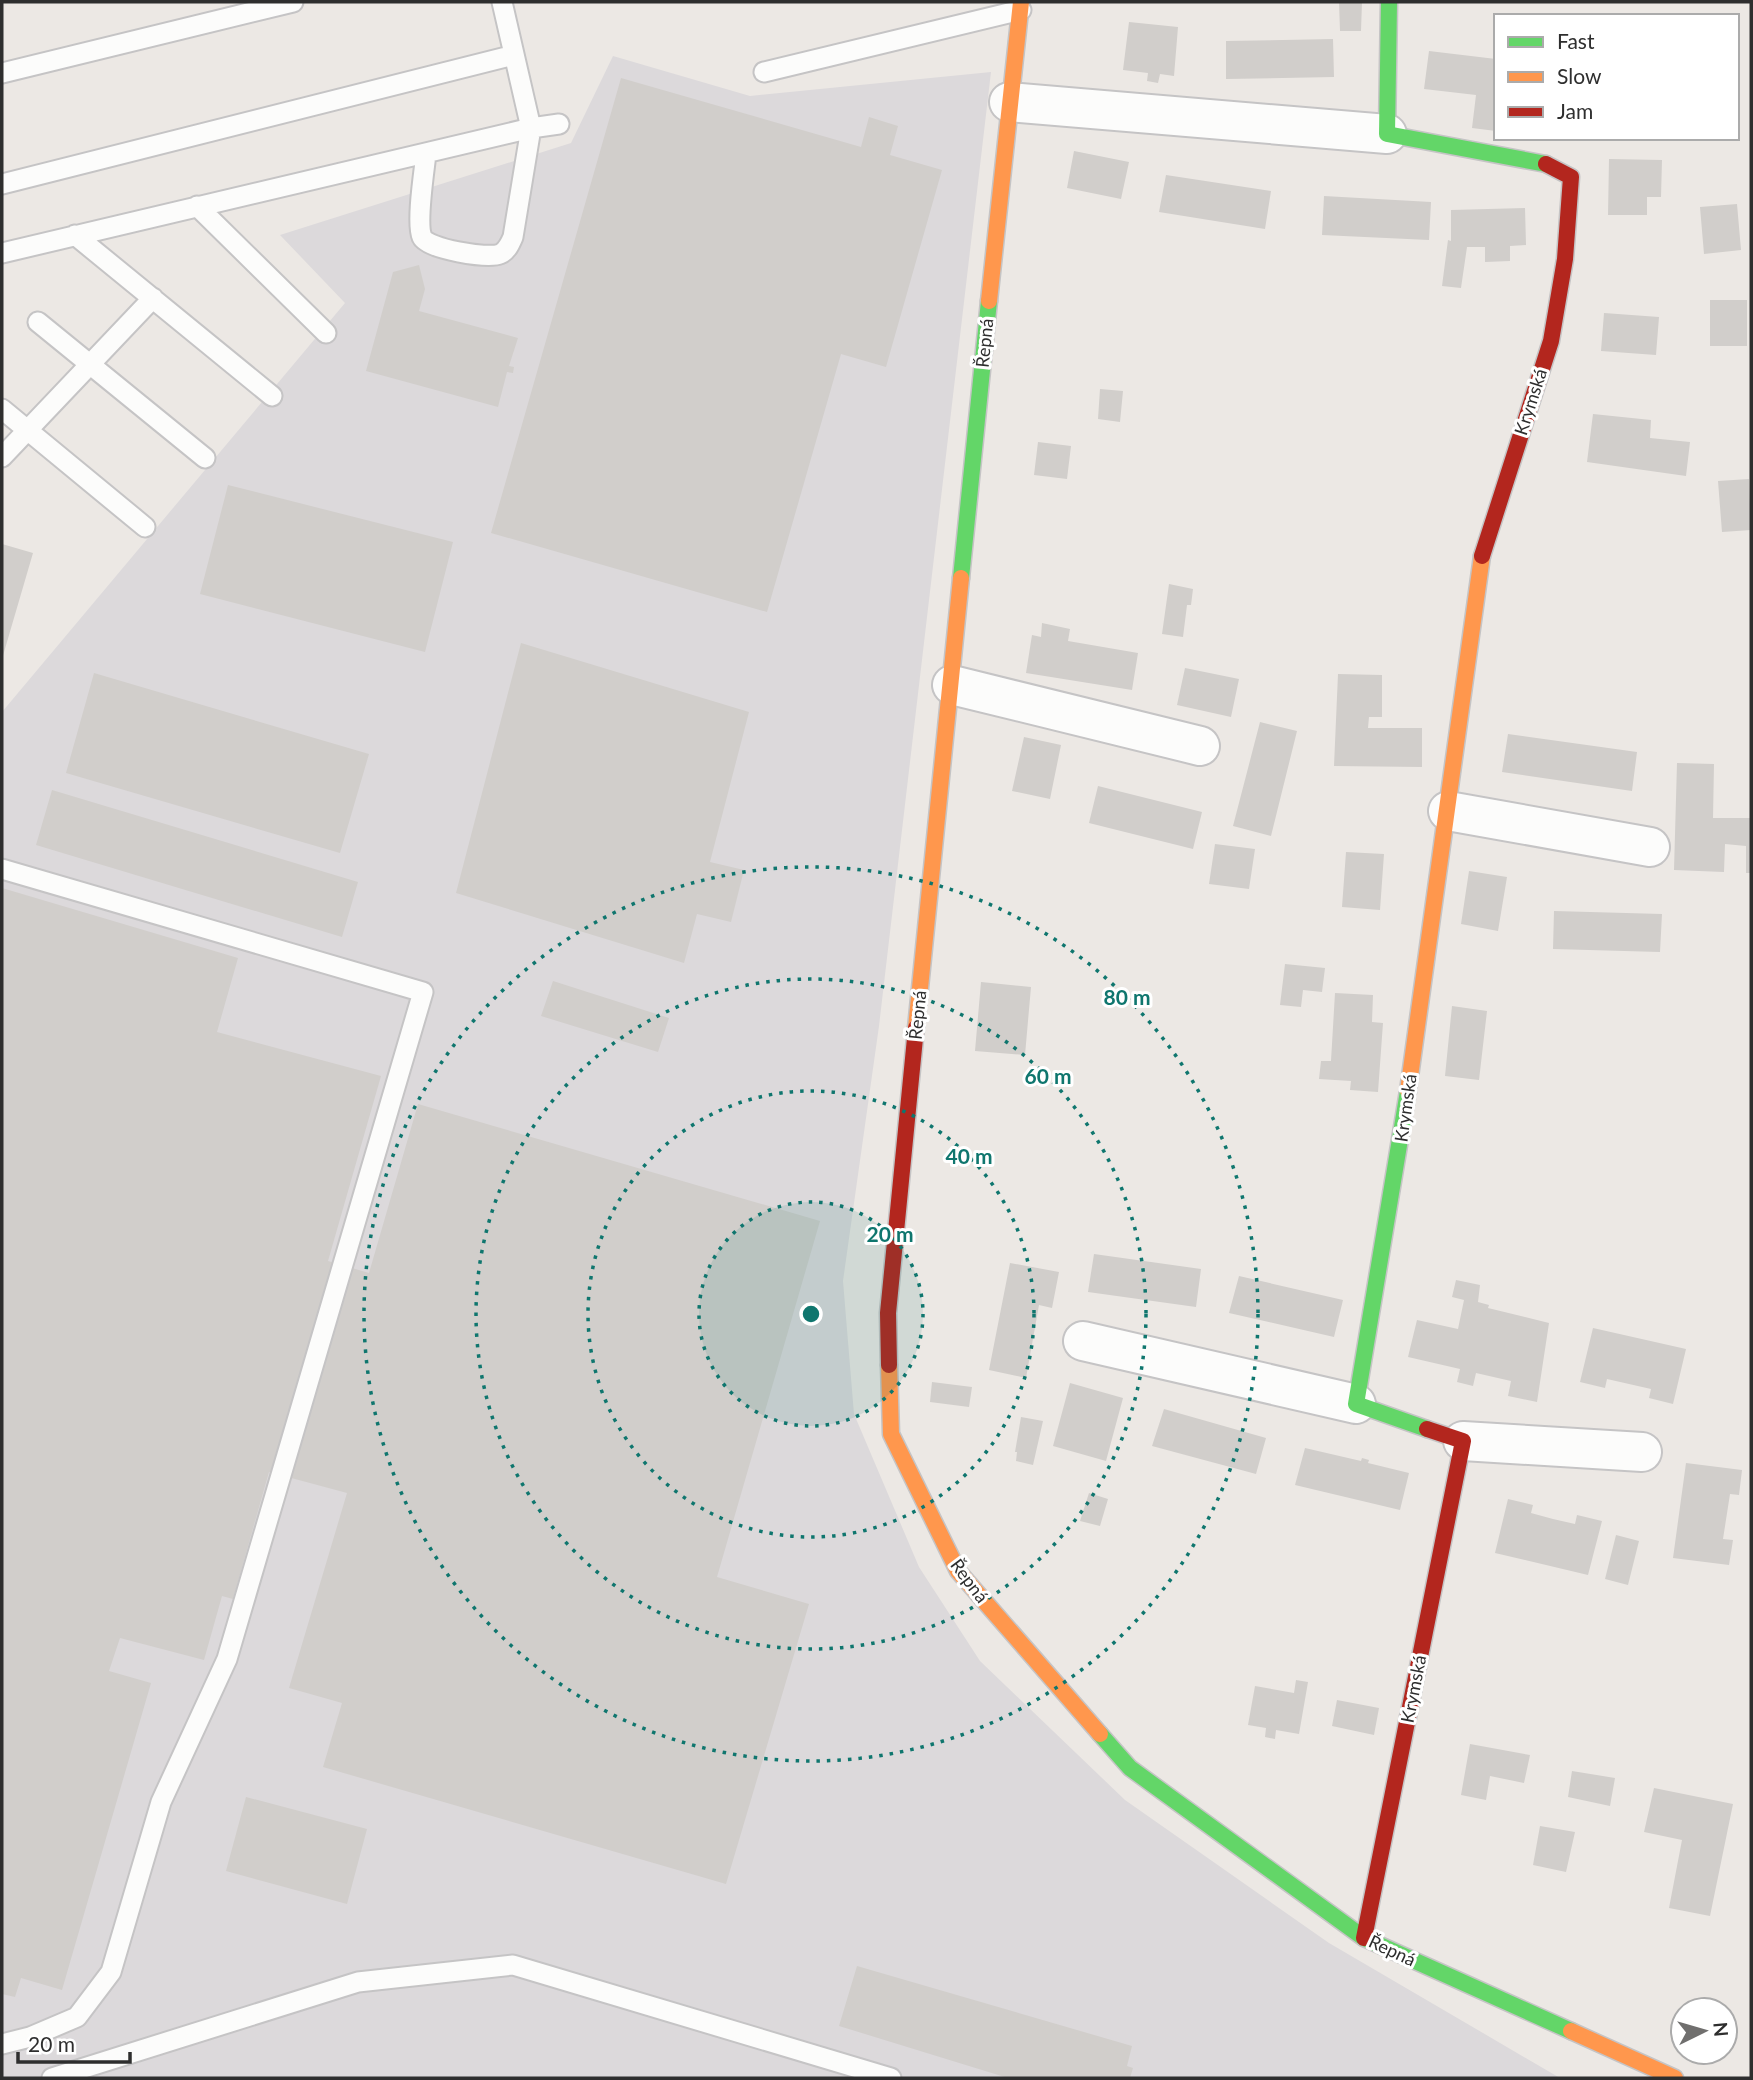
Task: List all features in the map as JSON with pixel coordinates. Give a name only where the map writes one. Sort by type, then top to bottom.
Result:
[{"type":"street","points":[[1387,134],[1390,2]]},
{"type":"street","name":"Řepná","points":[[1021,6],[1009,103],[888,1313],[891,1434],[958,1571],[1130,1768],[1364,1938],[1675,2078]]},
{"type":"street","name":"Krymská","points":[[1009,103],[1387,134],[1548,164],[1571,177],[1565,259],[1551,341],[1483,549],[1401,1143],[1356,1404]]},
{"type":"street","points":[[952,685],[1200,746]]},
{"type":"street","points":[[1448,811],[1650,847]]},
{"type":"street","points":[[1083,1341],[1356,1404],[1463,1441],[1642,1452]]},
{"type":"street","name":"Krymská","points":[[1364,1938],[1463,1441]]},
{"type":"lane","points":[[2,74],[293,2]]},
{"type":"lane","points":[[426,154],[420,220],[422,237],[431,246],[491,256],[502,254],[513,237],[531,128],[502,2]]},
{"type":"lane","points":[[764,72],[1021,6]]},
{"type":"lane","points":[[2,184],[514,55]]},
{"type":"lane","points":[[2,253],[531,128],[559,124]]},
{"type":"lane","points":[[197,206],[326,333]]},
{"type":"lane","points":[[75,235],[272,396]]},
{"type":"lane","points":[[2,457],[153,298]]},
{"type":"lane","points":[[38,322],[205,458]]},
{"type":"lane","points":[[2,409],[145,527]]},
{"type":"lane","points":[[2,869],[423,992],[227,1659],[161,1802],[111,1972],[77,2017],[30,2037],[2,2044]]},
{"type":"lane","points":[[52,2078],[358,1982],[513,1965],[891,2078]]},
{"type":"shaded area","points":[[613,56],[750,96],[991,72],[879,1026],[843,1281],[854,1414],[919,1567],[980,1661],[1125,1800],[1329,1943],[1560,2078],[2,2078],[2,712],[345,303],[280,235],[571,143]]},
{"type":"building","points":[[1339,2],[1362,2],[1361,31],[1340,31]]},
{"type":"building","points":[[1129,22],[1178,27],[1174,76],[1160,74],[1158,83],[1147,81],[1148,73],[1123,70]]},
{"type":"building","points":[[1333,39],[1334,77],[1226,79],[1226,41]]},
{"type":"building","points":[[1429,51],[1494,59],[1494,131],[1472,128],[1476,95],[1424,89]]},
{"type":"building","points":[[621,78],[861,147],[869,117],[898,126],[890,155],[942,170],[886,367],[841,354],[767,612],[491,533]]},
{"type":"building","points":[[1074,151],[1129,162],[1121,199],[1067,188]]},
{"type":"building","points":[[1609,159],[1662,160],[1661,197],[1647,197],[1647,215],[1608,215]]},
{"type":"building","points":[[1166,175],[1271,191],[1265,229],[1159,212]]},
{"type":"building","points":[[1324,196],[1431,202],[1429,240],[1322,235]]},
{"type":"building","points":[[1737,204],[1741,250],[1704,254],[1700,207]]},
{"type":"building","points":[[1525,208],[1526,245],[1510,246],[1510,261],[1485,262],[1485,247],[1467,247],[1461,288],[1442,286],[1448,240],[1451,241],[1451,210]]},
{"type":"building","points":[[419,265],[425,289],[419,311],[518,338],[509,366],[514,367],[513,373],[507,372],[498,407],[366,371],[393,272]]},
{"type":"building","points":[[1710,300],[1747,300],[1747,346],[1710,346]]},
{"type":"building","points":[[1604,313],[1659,317],[1656,355],[1601,351]]},
{"type":"building","points":[[1100,389],[1123,391],[1120,422],[1098,419]]},
{"type":"building","points":[[1593,414],[1651,420],[1650,438],[1690,442],[1686,476],[1587,462]]},
{"type":"building","points":[[1038,442],[1071,446],[1067,479],[1034,475]]},
{"type":"building","points":[[1749,479],[1751,530],[1722,532],[1718,481]]},
{"type":"building","points":[[228,485],[453,542],[425,652],[200,594]]},
{"type":"building","points":[[2,544],[33,553],[2,659]]},
{"type":"building","points":[[1169,584],[1193,589],[1191,605],[1187,605],[1183,637],[1162,634]]},
{"type":"building","points":[[1042,623],[1070,629],[1068,641],[1138,653],[1132,690],[1026,673],[1032,635],[1041,637]]},
{"type":"building","points":[[521,643],[749,712],[710,862],[744,870],[731,922],[697,914],[684,963],[456,893]]},
{"type":"building","points":[[1185,668],[1239,679],[1231,717],[1177,705]]},
{"type":"building","points":[[94,673],[369,754],[340,853],[66,773]]},
{"type":"building","points":[[1338,674],[1382,675],[1382,717],[1369,717],[1368,728],[1422,728],[1422,767],[1334,766]]},
{"type":"building","points":[[1260,722],[1297,731],[1271,836],[1233,826]]},
{"type":"building","points":[[1508,734],[1637,752],[1632,791],[1502,772]]},
{"type":"building","points":[[1024,737],[1061,745],[1050,799],[1012,791]]},
{"type":"building","points":[[1677,763],[1714,764],[1713,818],[1751,818],[1751,873],[1746,873],[1746,846],[1725,844],[1724,872],[1674,870]]},
{"type":"building","points":[[1098,786],[1202,812],[1193,849],[1089,823]]},
{"type":"building","points":[[52,790],[358,882],[342,937],[36,845]]},
{"type":"building","points":[[1215,844],[1255,849],[1249,889],[1209,884]]},
{"type":"building","points":[[1346,852],[1384,854],[1380,910],[1342,907]]},
{"type":"building","points":[[1469,871],[1507,877],[1498,931],[1461,924]]},
{"type":"building","points":[[2,888],[238,958],[217,1032],[381,1076],[328,1261],[369,1273],[418,1104],[820,1221],[717,1577],[809,1604],[726,1884],[323,1767],[342,1703],[289,1688],[347,1493],[269,1472],[233,1599],[222,1596],[204,1660],[120,1638],[109,1671],[151,1683],[62,1990],[21,1978],[15,1997],[2,1994]]},
{"type":"building","points":[[1554,911],[1662,914],[1660,952],[1553,949]]},
{"type":"building","points":[[1285,964],[1325,968],[1322,992],[1303,990],[1301,1007],[1280,1005]]},
{"type":"building","points":[[553,981],[669,1018],[658,1052],[541,1016]]},
{"type":"building","points":[[981,982],[1031,987],[1025,1055],[975,1051]]},
{"type":"building","points":[[1335,993],[1373,995],[1372,1022],[1383,1023],[1378,1092],[1350,1090],[1351,1081],[1319,1079],[1321,1061],[1331,1061]]},
{"type":"building","points":[[1452,1006],[1487,1011],[1479,1080],[1445,1076]]},
{"type":"building","points":[[1094,1254],[1201,1269],[1196,1307],[1088,1292]]},
{"type":"building","points":[[1010,1263],[1059,1272],[1052,1308],[1039,1305],[1026,1378],[989,1370]]},
{"type":"building","points":[[1239,1276],[1343,1300],[1334,1337],[1229,1313]]},
{"type":"building","points":[[1456,1280],[1480,1285],[1478,1302],[1489,1305],[1488,1308],[1549,1323],[1537,1402],[1508,1396],[1511,1381],[1476,1373],[1473,1386],[1457,1382],[1460,1369],[1408,1357],[1417,1320],[1458,1329],[1464,1300],[1452,1297]]},
{"type":"building","points":[[1593,1328],[1686,1349],[1673,1404],[1649,1398],[1651,1389],[1607,1379],[1605,1388],[1580,1382]]},
{"type":"building","points":[[932,1382],[972,1387],[969,1407],[930,1402]]},
{"type":"building","points":[[1070,1383],[1123,1398],[1106,1461],[1053,1446]]},
{"type":"building","points":[[1164,1409],[1266,1438],[1256,1474],[1152,1446]]},
{"type":"building","points":[[1021,1417],[1043,1421],[1033,1465],[1016,1461]]},
{"type":"building","points":[[1305,1448],[1361,1461],[1362,1458],[1369,1460],[1368,1463],[1409,1473],[1400,1510],[1295,1485]]},
{"type":"building","points":[[1686,1463],[1742,1470],[1739,1495],[1730,1494],[1723,1539],[1733,1540],[1729,1565],[1673,1558]]},
{"type":"building","points":[[1089,1493],[1108,1499],[1100,1526],[1080,1521]]},
{"type":"building","points":[[1508,1499],[1533,1505],[1531,1513],[1553,1519],[1575,1524],[1577,1515],[1602,1521],[1588,1575],[1495,1553]]},
{"type":"building","points":[[1616,1535],[1639,1541],[1628,1585],[1605,1579]]},
{"type":"building","points":[[1296,1680],[1308,1682],[1299,1734],[1276,1730],[1275,1739],[1265,1737],[1266,1728],[1248,1725],[1255,1686],[1294,1693]]},
{"type":"building","points":[[1337,1700],[1379,1708],[1374,1735],[1332,1726]]},
{"type":"building","points":[[1470,1744],[1530,1755],[1524,1783],[1490,1776],[1486,1800],[1461,1795]]},
{"type":"building","points":[[1572,1771],[1615,1778],[1610,1806],[1568,1797]]},
{"type":"building","points":[[1654,1788],[1733,1804],[1710,1916],[1669,1908],[1682,1840],[1644,1832]]},
{"type":"building","points":[[246,1797],[367,1829],[347,1904],[226,1871]]},
{"type":"building","points":[[1540,1826],[1575,1832],[1566,1872],[1533,1865]]},
{"type":"building","points":[[857,1966],[1132,2046],[1127,2066],[1133,2068],[1130,2078],[1008,2078],[839,2026]]},
{"type":"traffic: fast","points":[[1389,2],[1387,134],[1546,164]]},
{"type":"traffic: fast","points":[[961,578],[989,301]]},
{"type":"traffic: fast","points":[[1408,1091],[1356,1404],[1427,1429]]},
{"type":"traffic: fast","points":[[1100,1734],[1130,1768],[1364,1938],[1571,2031]]},
{"type":"traffic: slow","points":[[989,301],[1021,2]]},
{"type":"traffic: slow","points":[[1408,1091],[1482,556]]},
{"type":"traffic: slow","points":[[916,1028],[961,578]]},
{"type":"traffic: slow","points":[[889,1365],[891,1434],[958,1571],[1100,1734]]},
{"type":"traffic: slow","points":[[1571,2031],[1675,2078]]},
{"type":"traffic: jam","points":[[1482,556],[1551,341],[1565,259],[1571,177],[1546,164]]},
{"type":"traffic: jam","points":[[889,1365],[888,1313],[916,1028]]},
{"type":"traffic: jam","points":[[1364,1938],[1463,1441],[1427,1429]]}]
